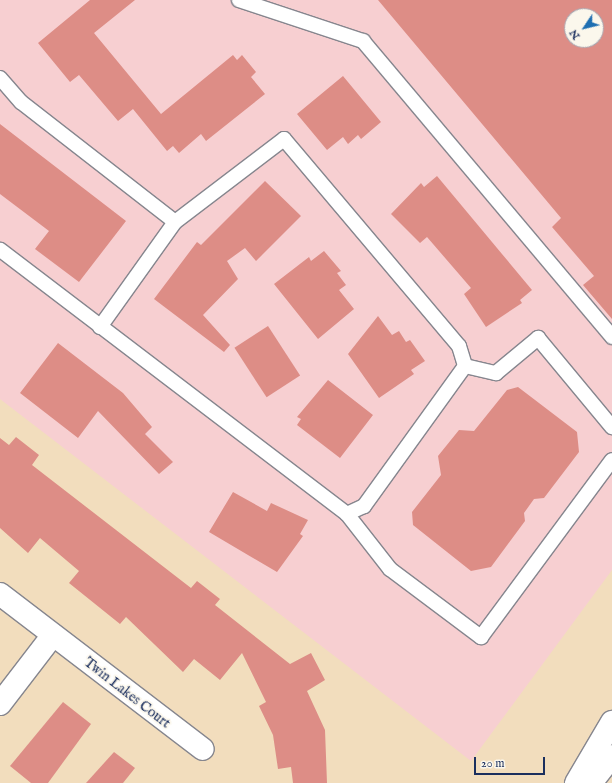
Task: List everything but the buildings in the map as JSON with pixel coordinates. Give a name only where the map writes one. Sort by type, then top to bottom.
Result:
[{"type":"main road","name":"Twin Lakes Court","points":[[0,594],[203,749]]},
{"type":"main road","points":[[0,704],[53,635]]},
{"type":"main road","points":[[576,783],[612,722]]},
{"type":"main road","points":[[591,783],[612,756]]},
{"type":"lane","points":[[239,0],[363,41],[612,337]]},
{"type":"lane","points":[[0,78],[21,102],[175,222]]},
{"type":"lane","points":[[100,327],[175,222],[284,139],[459,346],[465,366]]},
{"type":"lane","points":[[0,250],[347,514],[390,569],[481,637],[612,460]]},
{"type":"lane","points":[[465,366],[496,373],[538,338],[612,427]]},
{"type":"lane","points":[[347,514],[364,506],[465,366]]},
{"type":"shaded area","points":[[0,0],[612,0],[612,570],[471,761],[0,399]]}]
